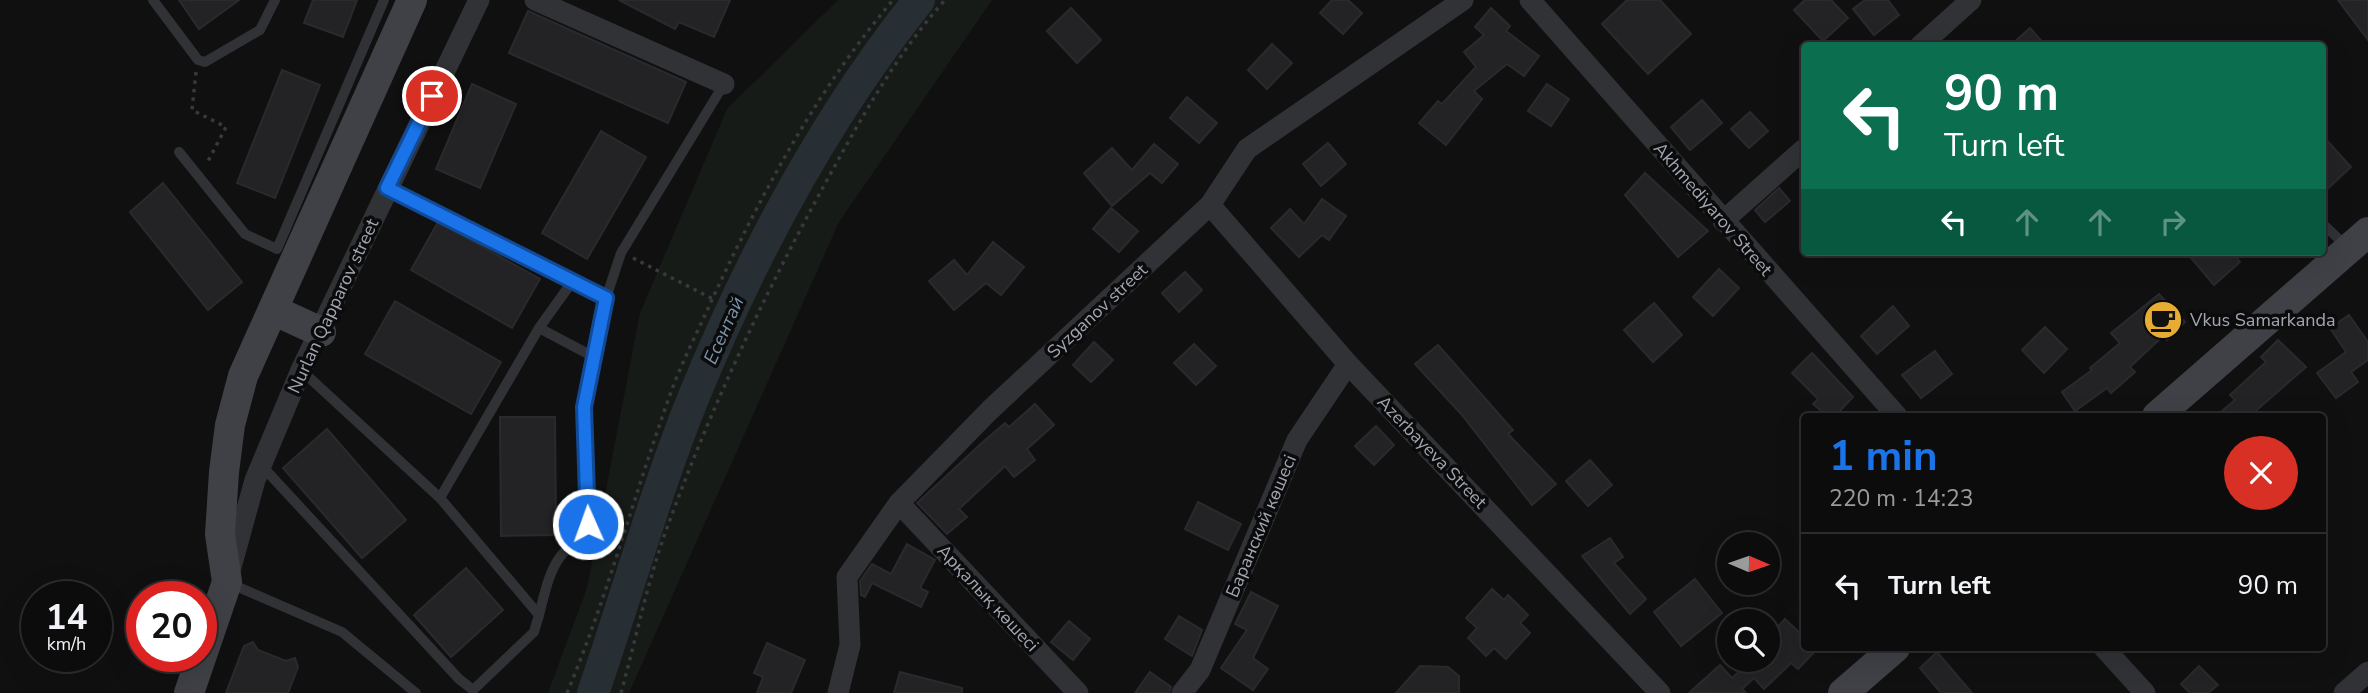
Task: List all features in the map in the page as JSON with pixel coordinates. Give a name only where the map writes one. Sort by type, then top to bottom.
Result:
[{"type":"street","name":"Nurlan Qapparov street","points":[[227,582],[220,534],[230,425],[243,376],[273,310],[359,89],[411,0]]},
{"type":"street","points":[[535,0],[724,84]]},
{"type":"street","name":"Syzganov street","points":[[838,693],[850,646],[847,577],[899,503],[990,410],[1210,205],[1247,149],[1463,0]]},
{"type":"street","name":"Akhmediyarov Street","points":[[1530,0],[1894,413]]},
{"type":"street","points":[[1924,42],[1971,0]]},
{"type":"street","name":"Nurlan Qapparov street","points":[[189,693],[227,582],[255,480],[301,370],[475,1]]},
{"type":"street","points":[[1723,221],[1801,152]]},
{"type":"street","name":"Azerbayeva Street","points":[[1210,205],[1348,364],[1661,693]]},
{"type":"street","points":[[2160,413],[2358,240]]},
{"type":"street","points":[[273,310],[321,332]]},
{"type":"street","name":"Баранский көшесі","points":[[1182,693],[1200,670],[1297,440],[1348,364]]},
{"type":"street","name":"Арқалық көшесі","points":[[899,503],[1078,693]]},
{"type":"street","points":[[1843,693],[1892,651]]},
{"type":"street","points":[[2107,651],[2145,693]]},
{"type":"street","points":[[2344,693],[2368,672]]},
{"type":"lane","points":[[153,0],[198,60],[205,62],[255,35],[264,25],[275,0]]},
{"type":"lane","points":[[178,152],[245,234],[277,249],[359,89],[384,0]]},
{"type":"lane","points":[[262,466],[459,680],[473,690],[534,632],[553,568],[561,555],[584,536],[588,524],[584,407],[606,298],[621,253],[724,84]]},
{"type":"lane","points":[[387,188],[606,298]]},
{"type":"lane","points":[[2326,225],[2358,240]]},
{"type":"lane","points":[[440,498],[539,328],[572,282]]},
{"type":"lane","points":[[539,328],[594,357]]},
{"type":"lane","points":[[301,370],[440,498],[539,615]]},
{"type":"lane","points":[[227,582],[342,632],[416,693]]},
{"type":"path","points":[[567,693],[586,646],[672,389],[713,299],[793,141],[850,51],[893,0]]},
{"type":"path","points":[[621,693],[663,541],[720,396],[776,274],[857,126],[912,37],[945,0]]},
{"type":"path","points":[[198,60],[192,110],[226,127],[199,178]]},
{"type":"path","points":[[621,253],[713,299]]},
{"type":"shaded area","points":[[838,0],[992,0],[839,222],[629,693],[548,693],[587,588],[640,313],[727,109]]},
{"type":"building","points":[[179,0],[239,0],[199,29]]},
{"type":"building","points":[[313,0],[357,0],[343,37],[304,23]]},
{"type":"building","points":[[619,0],[730,0],[714,37],[679,22],[675,29]]},
{"type":"building","points":[[1332,0],[1348,0],[1362,13],[1343,34],[1320,13]]},
{"type":"building","points":[[1627,0],[1660,0],[1691,34],[1648,74],[1602,24]]},
{"type":"building","points":[[1805,0],[1831,0],[1848,18],[1823,41],[1794,10]]},
{"type":"building","points":[[1865,0],[1888,0],[1899,15],[1874,35],[1853,9]]},
{"type":"building","points":[[2338,0],[2368,0],[2368,40]]},
{"type":"building","points":[[1071,8],[1101,40],[1077,63],[1047,31]]},
{"type":"building","points":[[1491,8],[1510,26],[1506,31],[1539,56],[1524,76],[1507,64],[1474,91],[1482,99],[1446,145],[1419,123],[1438,101],[1442,104],[1476,67],[1464,52],[1484,35],[1475,27]]},
{"type":"building","points":[[528,11],[686,82],[668,123],[509,53]]},
{"type":"building","points":[[2030,28],[2042,42],[2014,42]]},
{"type":"building","points":[[1272,44],[1292,63],[1267,89],[1248,70]]},
{"type":"building","points":[[282,70],[320,85],[275,198],[237,183]]},
{"type":"building","points":[[472,84],[516,104],[480,188],[436,169]]},
{"type":"building","points":[[1547,84],[1569,99],[1551,126],[1528,111]]},
{"type":"building","points":[[1187,97],[1217,123],[1199,143],[1170,118]]},
{"type":"building","points":[[1702,100],[1722,123],[1690,150],[1671,127]]},
{"type":"building","points":[[1750,112],[1768,131],[1749,148],[1731,129]]},
{"type":"building","points":[[601,131],[646,157],[587,259],[542,233]]},
{"type":"building","points":[[2326,139],[2351,167],[2326,190]]},
{"type":"building","points":[[1328,143],[1346,164],[1321,186],[1303,164]]},
{"type":"building","points":[[1154,144],[1178,164],[1162,183],[1150,173],[1112,206],[1084,173],[1112,148],[1132,170]]},
{"type":"building","points":[[1645,173],[1708,231],[1678,257],[1625,195]]},
{"type":"building","points":[[163,183],[242,282],[208,310],[130,212]]},
{"type":"building","points":[[1779,188],[1790,201],[1765,222],[1755,210]]},
{"type":"building","points":[[1322,199],[1346,216],[1329,240],[1322,235],[1299,257],[1271,228],[1290,209],[1304,224]]},
{"type":"building","points":[[1111,208],[1138,231],[1119,252],[1093,229]]},
{"type":"building","points":[[438,222],[540,279],[512,328],[411,270]]},
{"type":"building","points":[[993,242],[1024,267],[1001,295],[986,283],[954,310],[929,281],[954,260],[967,275]]},
{"type":"building","points":[[2189,256],[2235,256],[2240,262],[2214,285]]},
{"type":"building","points":[[1719,269],[1739,288],[1713,316],[1693,297]]},
{"type":"building","points":[[1185,272],[1202,290],[1179,312],[1162,293]]},
{"type":"building","points":[[2159,294],[2185,322],[2167,340],[2163,336],[2130,367],[2135,372],[2111,393],[2107,388],[2075,411],[2062,392],[2092,370],[2090,368],[2120,343],[2111,333]]},
{"type":"building","points":[[395,301],[501,362],[471,414],[365,354]]},
{"type":"building","points":[[1654,303],[1682,335],[1653,362],[1624,330]]},
{"type":"building","points":[[1893,306],[1909,326],[1877,354],[1861,336]]},
{"type":"building","points":[[2349,315],[2368,342],[2368,360],[2351,372],[2358,382],[2336,398],[2317,373],[2346,352],[2330,328]]},
{"type":"building","points":[[2045,327],[2067,349],[2044,373],[2022,350]]},
{"type":"building","points":[[2278,340],[2306,367],[2253,413],[2220,413],[2235,400],[2230,395],[2266,362],[2261,357]]},
{"type":"building","points":[[1094,342],[1113,360],[1091,382],[1073,365]]},
{"type":"building","points":[[1194,344],[1216,366],[1196,385],[1174,363]]},
{"type":"building","points":[[1438,345],[1513,430],[1508,434],[1556,484],[1532,505],[1462,415],[1415,364]]},
{"type":"building","points":[[1935,351],[1952,374],[1921,398],[1902,375]]},
{"type":"building","points":[[1812,353],[1853,397],[1838,413],[1824,413],[1813,404],[1818,399],[1792,373]]},
{"type":"building","points":[[1035,404],[1054,425],[1027,449],[1035,460],[1014,477],[1005,466],[959,509],[967,517],[947,534],[917,503],[1005,423],[1009,427]]},
{"type":"building","points":[[500,417],[555,417],[556,535],[501,536]]},
{"type":"building","points":[[1376,426],[1394,445],[1374,465],[1355,446]]},
{"type":"building","points":[[327,429],[406,520],[362,558],[283,468]]},
{"type":"building","points":[[1590,460],[1612,485],[1588,506],[1566,481]]},
{"type":"building","points":[[1198,502],[1241,524],[1228,550],[1185,529]]},
{"type":"building","points":[[1610,538],[1623,557],[1614,563],[1646,599],[1630,614],[1582,556]]},
{"type":"building","points":[[907,544],[935,560],[920,588],[928,592],[921,607],[872,583],[865,597],[861,595],[860,581],[872,564],[891,574]]},
{"type":"building","points":[[466,568],[503,610],[451,657],[414,615]]},
{"type":"building","points":[[1695,579],[1719,609],[1717,617],[1681,646],[1654,612]]},
{"type":"building","points":[[1492,589],[1504,600],[1508,595],[1528,615],[1520,623],[1530,633],[1506,659],[1494,648],[1486,656],[1468,638],[1477,628],[1466,618]]},
{"type":"building","points":[[1251,592],[1278,606],[1253,658],[1268,669],[1253,690],[1221,668],[1247,630],[1235,624]]},
{"type":"building","points":[[1179,616],[1202,630],[1192,656],[1165,639]]},
{"type":"building","points":[[1785,619],[1801,634],[1801,651],[1815,651],[1798,669],[1791,663],[1764,689],[1754,678],[1742,689],[1746,693],[1689,693],[1717,668],[1717,672],[1726,672],[1732,678],[1739,672],[1780,672],[1780,624]]},
{"type":"building","points":[[1069,621],[1090,639],[1073,660],[1051,642]]},
{"type":"building","points":[[253,642],[258,650],[286,661],[295,658],[298,667],[288,693],[226,693],[244,646]]},
{"type":"building","points":[[767,643],[805,660],[791,693],[757,693],[763,677],[754,673]]},
{"type":"building","points":[[1937,652],[1972,693],[1941,693],[1920,668]]},
{"type":"building","points":[[1420,666],[1448,667],[1459,676],[1459,693],[1396,693]]},
{"type":"building","points":[[2199,666],[2218,685],[2208,693],[2190,693],[2181,684]]},
{"type":"building","points":[[900,672],[962,688],[962,693],[894,693]]},
{"type":"building","points":[[1150,672],[1171,687],[1169,693],[1135,693]]},
{"type":"waterway","name":"Есентай","points":[[593,693],[680,432],[740,291],[821,140],[884,45],[919,0]]},
{"type":"place","name":"Vkus Samarkanda","points":[[2163,320]]},
{"type":"route","points":[[432,96],[387,188],[606,298],[584,407],[588,524]]}]
